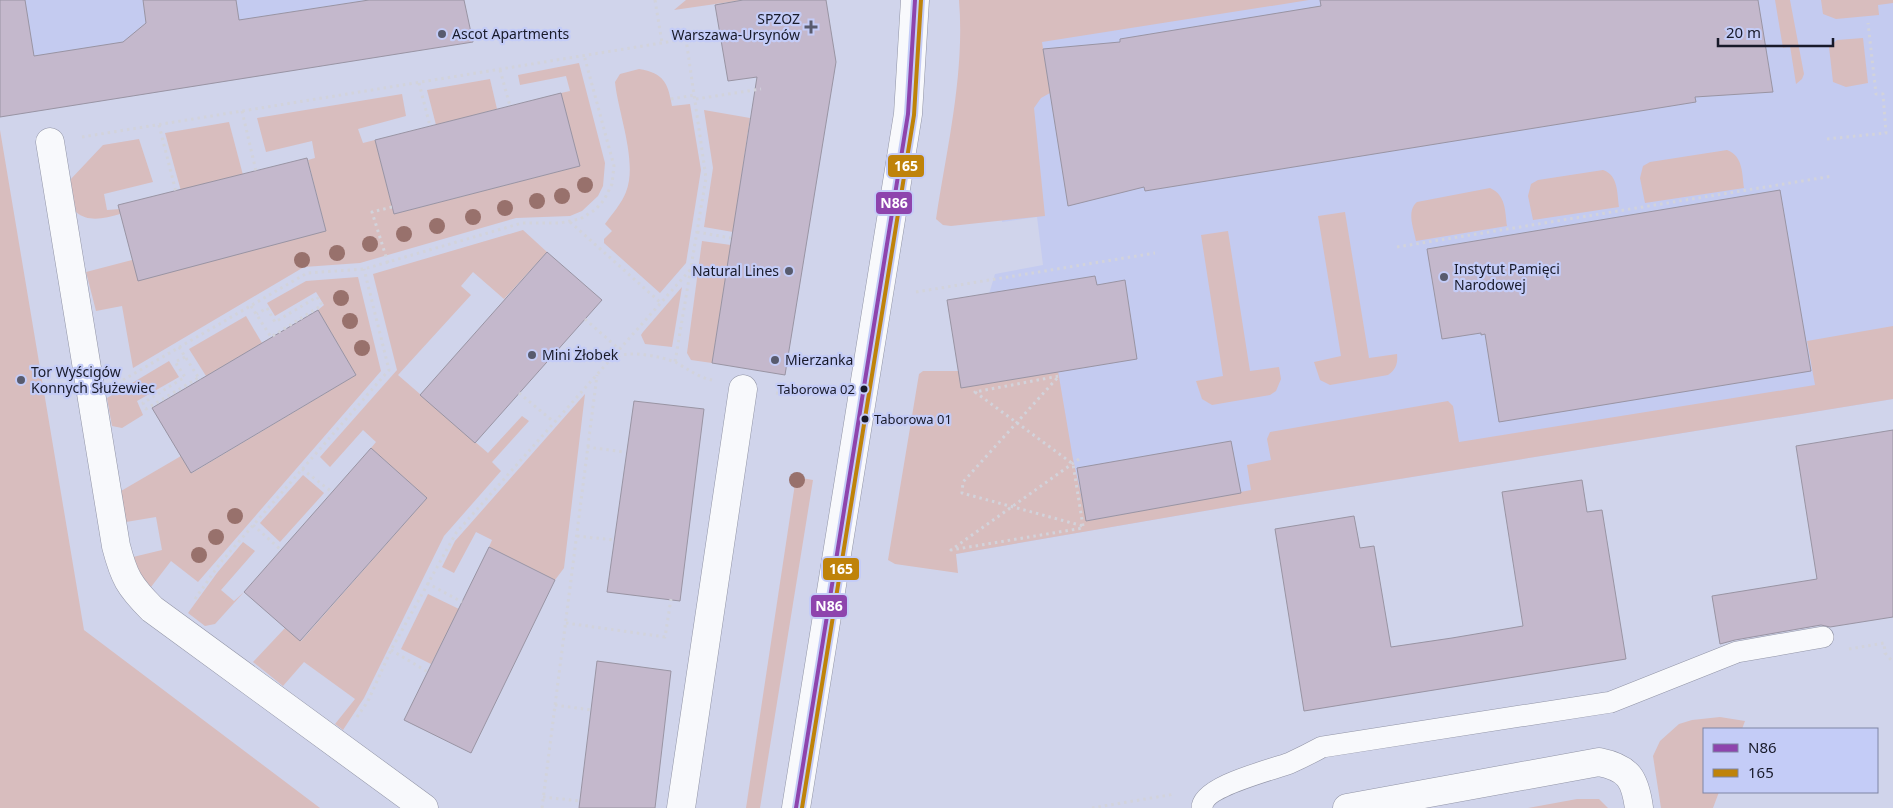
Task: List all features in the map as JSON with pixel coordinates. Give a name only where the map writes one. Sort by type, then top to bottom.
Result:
[{"type":"street","points":[[796,808],[908,114],[916,17],[915,0]]},
{"type":"street","points":[[50,142],[116,546],[123,574],[134,591],[152,609],[424,808]]},
{"type":"street","points":[[681,808],[743,389]]},
{"type":"street","points":[[1347,808],[1599,762],[1615,766],[1630,777],[1636,788],[1640,808]]},
{"type":"lane","points":[[1202,808],[1202,804],[1209,796],[1224,786],[1290,763],[1322,747],[1611,702],[1737,652],[1823,637]]},
{"type":"path","points":[[655,0],[662,43]]},
{"type":"path","points":[[1828,139],[1886,133],[1883,94],[1876,94],[1868,23]]},
{"type":"path","points":[[50,142],[686,39],[706,178],[675,362]]},
{"type":"path","points":[[92,398],[307,273],[364,270],[522,223],[569,221],[580,219],[595,210],[604,200],[612,184],[614,166],[584,55]]},
{"type":"path","points":[[500,70],[510,106]]},
{"type":"path","points":[[419,83],[430,126]]},
{"type":"path","points":[[671,98],[761,89]]},
{"type":"path","points":[[242,111],[256,171]]},
{"type":"path","points":[[159,125],[176,192]]},
{"type":"path","points":[[1397,247],[1833,176]]},
{"type":"path","points":[[388,263],[372,212],[392,207]]},
{"type":"path","points":[[569,221],[660,303]]},
{"type":"path","points":[[696,232],[732,238]]},
{"type":"path","points":[[916,292],[1154,253]]},
{"type":"path","points":[[176,626],[220,562],[389,370],[364,270]]},
{"type":"path","points":[[339,744],[368,701],[391,650],[456,533],[690,270]]},
{"type":"path","points":[[251,306],[271,337],[322,305],[317,297],[275,322],[267,308],[257,314]]},
{"type":"path","points":[[585,320],[619,349]]},
{"type":"path","points":[[179,347],[199,380],[146,409],[143,403],[185,377],[175,362],[185,357]]},
{"type":"path","points":[[604,366],[616,356],[638,353],[675,362],[697,376],[743,389],[788,394]]},
{"type":"path","points":[[542,808],[597,374]]},
{"type":"path","points":[[1083,526],[962,493],[963,482],[1018,423],[1059,376],[975,392],[1018,423],[1073,464],[1083,526]]},
{"type":"path","points":[[519,393],[554,422]]},
{"type":"path","points":[[587,447],[624,452]]},
{"type":"path","points":[[1079,459],[951,550],[1083,528],[1083,526]]},
{"type":"path","points":[[302,469],[332,492]]},
{"type":"path","points":[[253,525],[281,550]]},
{"type":"path","points":[[577,536],[614,540]]},
{"type":"path","points":[[427,583],[462,602]]},
{"type":"path","points":[[566,623],[665,637],[671,600]]},
{"type":"path","points":[[1823,637],[1826,653],[1884,643],[1885,653],[1893,662]]},
{"type":"path","points":[[391,650],[428,672]]},
{"type":"path","points":[[555,705],[591,710]]},
{"type":"path","points":[[1092,808],[1224,786]]},
{"type":"path","points":[[543,797],[580,801]]},
{"type":"shaded area","points":[[0,0],[408,0],[417,51],[0,117]]},
{"type":"shaded area","points":[[686,0],[743,0],[674,10]]},
{"type":"shaded area","points":[[959,0],[1309,0],[1042,42],[1050,93],[1041,98],[1034,108],[1045,216],[951,226],[943,225],[936,219],[957,82],[960,27]]},
{"type":"shaded area","name":"Instytut Pamięci Narodowej","points":[[1024,0],[1893,0],[1893,399],[1239,505],[956,554],[961,388],[947,300],[989,294],[995,274],[1043,265],[1037,217],[1002,222]]},
{"type":"shaded area","points":[[1775,0],[1790,0],[1804,74],[1802,79],[1796,84],[1790,46],[1783,48]]},
{"type":"shaded area","points":[[1821,0],[1893,0],[1893,3],[1878,5],[1879,15],[1836,19],[1823,14]]},
{"type":"shaded area","points":[[1863,38],[1868,83],[1846,87],[1833,82],[1829,47],[1837,40]]},
{"type":"shaded area","points":[[579,63],[605,163],[603,186],[598,196],[582,211],[570,216],[516,218],[360,263],[304,267],[133,368],[122,306],[96,311],[86,272],[132,260],[326,231],[308,160],[315,158],[312,141],[266,152],[257,118],[402,94],[406,116],[358,129],[363,143],[375,140],[394,214],[579,166],[561,93],[570,91],[566,76],[520,85],[518,75]]},
{"type":"shaded area","points":[[639,69],[654,73],[663,80],[669,91],[672,106],[690,104],[701,170],[686,263],[660,293],[604,243],[604,239],[612,231],[605,224],[626,192],[630,167],[629,152],[615,82],[620,74]]},
{"type":"shaded area","points":[[490,79],[497,109],[436,125],[427,90]]},
{"type":"shaded area","points":[[704,110],[750,118],[733,232],[704,227],[713,168]]},
{"type":"shaded area","points":[[229,122],[243,175],[181,191],[165,133]]},
{"type":"shaded area","name":"Tor Wyścigów Konnych Służewiec","points":[[0,130],[84,630],[320,808],[0,808]]},
{"type":"shaded area","points":[[139,139],[153,182],[104,194],[107,210],[120,209],[120,214],[92,219],[76,212],[70,180],[103,145]]},
{"type":"shaded area","points":[[1727,150],[1736,156],[1739,161],[1744,188],[1645,203],[1640,178],[1643,166],[1650,162]]},
{"type":"shaded area","points":[[1603,170],[1608,172],[1614,180],[1619,207],[1533,220],[1528,196],[1531,184],[1538,180]]},
{"type":"shaded area","points":[[1490,188],[1502,199],[1507,226],[1416,241],[1411,215],[1417,202]]},
{"type":"shaded area","points":[[1345,212],[1369,358],[1397,354],[1397,360],[1395,369],[1388,375],[1330,385],[1320,380],[1314,362],[1341,356],[1318,216]]},
{"type":"shaded area","points":[[523,230],[547,252],[504,299],[473,272],[461,286],[471,295],[398,375],[488,453],[522,416],[529,421],[492,462],[501,471],[444,536],[364,698],[343,730],[335,724],[355,699],[304,662],[283,686],[253,662],[285,628],[301,641],[427,498],[371,448],[376,442],[363,430],[330,467],[320,457],[397,370],[373,274]]},
{"type":"shaded area","points":[[1228,231],[1250,371],[1279,367],[1281,379],[1276,391],[1270,395],[1212,405],[1202,399],[1196,381],[1223,376],[1201,235]]},
{"type":"shaded area","points":[[702,241],[731,245],[712,363],[691,360],[687,353]]},
{"type":"shaded area","points":[[358,277],[381,371],[198,582],[171,561],[151,587],[139,574],[133,557],[162,550],[156,517],[126,522],[121,491],[181,456],[192,473],[356,375],[318,310],[324,305],[316,292],[275,316],[267,303],[306,281]]},
{"type":"shaded area","points":[[682,287],[672,347],[645,344],[641,335]]},
{"type":"shaded area","points":[[246,316],[262,343],[206,376],[189,349]]},
{"type":"shaded area","points":[[1893,326],[1893,399],[1239,505],[956,554],[958,573],[895,564],[888,560],[919,374],[923,371],[1058,371],[1073,459],[1087,521],[1251,490],[1247,465],[1271,460],[1267,439],[1270,432],[1448,401],[1453,406],[1459,442],[1815,385],[1807,341]]},
{"type":"shaded area","points":[[169,361],[179,377],[137,401],[143,415],[122,428],[112,426],[107,398]]},
{"type":"shaded area","points":[[585,394],[564,568],[555,580],[489,547],[492,540],[476,532],[454,573],[442,567],[455,541]]},
{"type":"shaded area","points":[[303,475],[324,493],[280,542],[260,523]]},
{"type":"shaded area","points":[[796,477],[813,480],[760,808],[746,808]]},
{"type":"shaded area","points":[[243,542],[255,551],[221,590],[234,601],[244,592],[215,624],[205,626],[188,613],[217,573]]},
{"type":"shaded area","points":[[428,594],[459,609],[431,664],[401,649]]},
{"type":"shaded area","points":[[1720,717],[1745,721],[1742,728],[1703,728],[1703,793],[1719,793],[1713,808],[1661,808],[1653,756],[1660,741],[1679,724],[1692,720]]},
{"type":"shaded area","points":[[1577,799],[1599,799],[1608,808],[1528,808]]},
{"type":"building","points":[[0,0],[25,0],[34,56],[123,42],[146,23],[143,0],[236,0],[239,20],[369,0],[464,0],[473,42],[0,117]]},
{"type":"building","points":[[743,0],[826,0],[836,62],[785,375],[712,363],[757,77],[728,81],[715,5]]},
{"type":"building","points":[[1320,0],[1758,0],[1773,92],[1695,97],[1696,102],[1145,191],[1144,187],[1068,206],[1043,49],[1120,42],[1120,39],[1321,6]]},
{"type":"building","points":[[561,93],[580,166],[394,214],[375,140]]},
{"type":"building","points":[[307,158],[326,231],[138,281],[118,205]]},
{"type":"building","points":[[1780,190],[1811,371],[1499,422],[1485,334],[1442,339],[1427,249]]},
{"type":"building","points":[[547,252],[602,300],[475,443],[420,395]]},
{"type":"building","points":[[1095,276],[1097,285],[1125,280],[1137,359],[961,388],[947,300]]},
{"type":"building","points":[[318,310],[356,375],[191,473],[152,408]]},
{"type":"building","points":[[634,401],[704,409],[680,601],[607,592]]},
{"type":"building","points":[[1893,430],[1893,617],[1830,627],[1821,625],[1720,644],[1712,596],[1817,579],[1796,446]]},
{"type":"building","points":[[1231,441],[1241,493],[1086,521],[1077,468]]},
{"type":"building","points":[[371,448],[427,498],[300,641],[244,592]]},
{"type":"building","points":[[1582,480],[1587,512],[1602,510],[1626,659],[1304,711],[1275,529],[1354,516],[1360,548],[1374,546],[1391,647],[1452,638],[1523,626],[1502,492]]},
{"type":"building","points":[[489,547],[555,580],[471,753],[404,720]]},
{"type":"building","points":[[597,661],[671,671],[655,808],[579,808]]},
{"type":"transit line","name":"N86","points":[[796,808],[908,114],[915,0]]},
{"type":"transit line","name":"165","points":[[802,808],[914,115],[921,0]]},
{"type":"place","name":"SPZOZ Warszawa-Ursynów","points":[[811,27]]},
{"type":"place","name":"Ascot Apartments","points":[[442,34]]},
{"type":"place","name":"Natural Lines","points":[[789,271]]},
{"type":"place","name":"Instytut Pamięci Narodowej","points":[[1444,277]]},
{"type":"place","name":"Mini Żłobek","points":[[532,355]]},
{"type":"place","name":"Mierzanka","points":[[775,360]]},
{"type":"place","name":"Tor Wyścigów Konnych Służewiec","points":[[21,380]]},
{"type":"place","name":"Taborowa 02","points":[[864,389]]},
{"type":"place","name":"Taborowa 01","points":[[865,419]]}]
